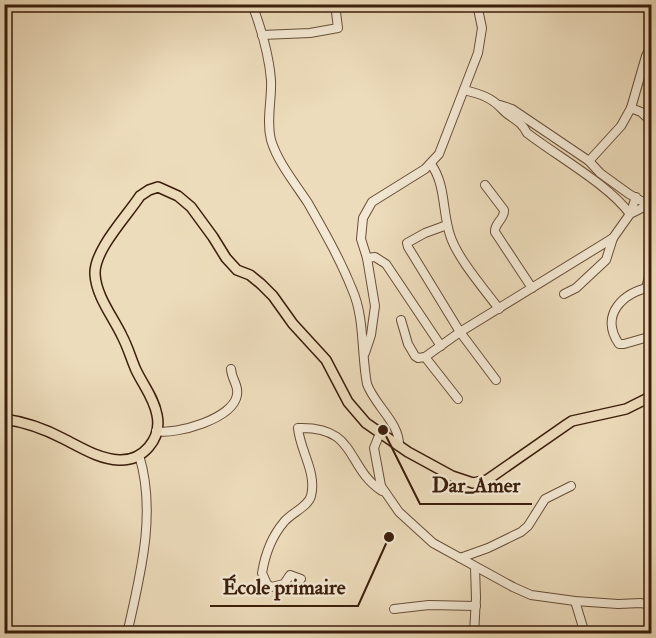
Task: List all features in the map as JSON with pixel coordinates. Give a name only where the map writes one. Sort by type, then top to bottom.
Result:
[{"type":"main road","points":[[4,419],[32,424],[105,458],[121,460],[140,455],[154,442],[158,421],[153,403],[101,295],[95,273],[96,264],[108,242],[140,196],[158,187],[178,196],[191,207],[226,258],[237,270],[250,275],[273,296],[293,324],[326,360],[342,392],[366,423],[399,446],[452,476],[464,481],[480,482],[498,474],[566,424],[620,411],[651,396]]},
{"type":"street","points":[[252,4],[271,77],[269,116],[271,139],[282,163],[309,204],[339,259],[354,292],[359,310],[365,372],[371,394],[397,431],[399,446]]},
{"type":"street","points":[[262,36],[310,33],[338,28],[335,4]]},
{"type":"street","points":[[364,356],[371,334],[375,306],[361,230],[363,218],[372,202],[431,164],[439,154],[478,53],[482,20],[477,4]]},
{"type":"street","points":[[589,161],[621,126],[631,108],[651,44]]},
{"type":"street","points":[[464,90],[483,94],[500,105],[512,109],[589,161],[600,173],[651,205]]},
{"type":"street","points":[[500,105],[502,109],[522,123],[527,133],[593,181],[624,206],[630,214]]},
{"type":"street","points":[[631,108],[641,112],[651,122]]},
{"type":"street","points":[[431,164],[440,180],[447,225],[456,246],[499,309]]},
{"type":"street","points":[[593,181],[600,173]]},
{"type":"street","points":[[485,185],[504,210],[503,218],[495,227],[495,232],[532,288]]},
{"type":"street","points":[[564,294],[576,288],[606,260],[613,238],[630,214],[636,197]]},
{"type":"street","points":[[630,214],[651,205]]},
{"type":"street","points":[[447,225],[407,243],[417,265],[460,332],[496,380]]},
{"type":"street","points":[[401,320],[413,353],[417,357],[425,357],[460,332],[613,238]]},
{"type":"street","points":[[367,258],[375,257],[386,264],[441,346]]},
{"type":"street","points":[[651,266],[649,287],[624,300],[611,315],[614,334],[619,344],[651,336]]},
{"type":"street","points":[[425,357],[458,399]]},
{"type":"street","points":[[156,431],[167,433],[198,424],[218,417],[231,407],[238,393],[237,386],[231,378],[231,369]]},
{"type":"street","points":[[301,579],[290,575],[284,584],[271,587],[262,573],[270,545],[277,531],[286,519],[310,501],[312,493],[310,464],[298,428],[326,430],[336,435],[348,448],[369,480],[386,494]]},
{"type":"street","points":[[380,433],[374,448],[380,482],[399,512],[424,537],[475,567],[531,595],[575,601],[641,603],[651,606]]},
{"type":"street","points":[[127,633],[138,585],[146,518],[147,490],[140,455]]},
{"type":"street","points":[[460,558],[489,548],[521,531],[528,526],[545,499],[571,486]]},
{"type":"street","points":[[406,633],[473,633],[476,606],[475,567]]},
{"type":"street","points":[[575,601],[585,633]]},
{"type":"street","points":[[394,609],[429,605],[476,606]]},
{"type":"place","name":"Dar_Amer","points":[[383,430]]},
{"type":"place","name":"École primaire","points":[[389,537]]}]
